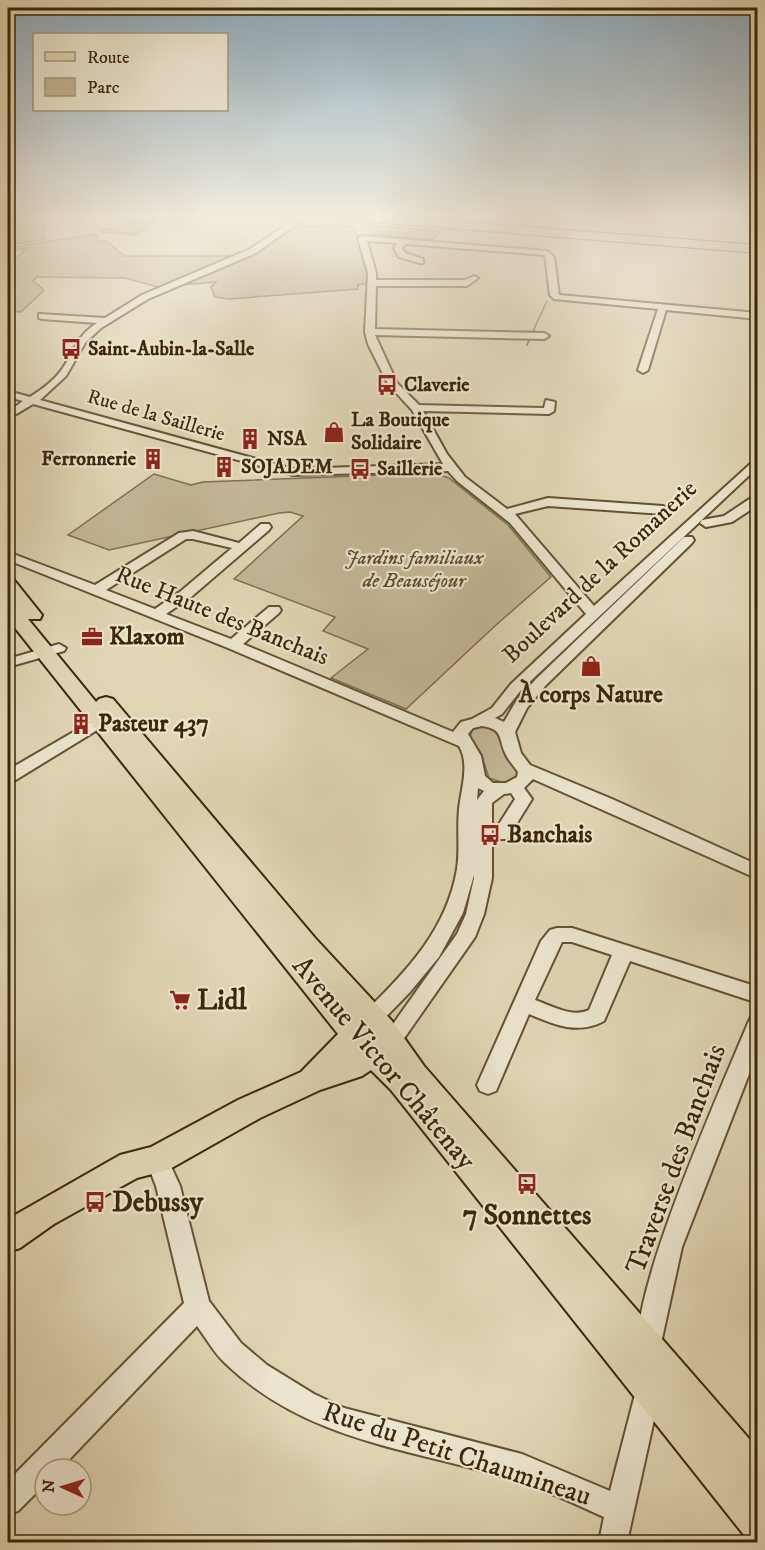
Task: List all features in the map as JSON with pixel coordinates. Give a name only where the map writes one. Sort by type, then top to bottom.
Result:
[{"type":"main road","name":"Avenue Victor Châtenay","points":[[8,584],[51,650]]},
{"type":"main road","name":"Avenue Victor Châtenay","points":[[8,606],[51,650],[306,945],[373,1037],[401,1081],[758,1521]]},
{"type":"main road","name":"Avenue Victor Châtenay","points":[[86,691],[101,721],[373,1037],[414,1074],[758,1479]]},
{"type":"main road","points":[[8,1251],[102,1193],[134,1179],[157,1160],[249,1109],[311,1081],[352,1068],[373,1037]]},
{"type":"main road","points":[[8,1237],[43,1214],[131,1166],[157,1160]]},
{"type":"street","points":[[8,416],[64,373],[83,339],[145,297],[168,287]]},
{"type":"street","points":[[372,287],[370,332],[373,344],[393,384],[416,408],[451,467],[472,490],[506,513],[575,591],[598,617],[608,606],[606,600],[575,591]]},
{"type":"street","points":[[553,287],[554,295],[557,297],[758,316]]},
{"type":"street","points":[[643,370],[663,307]]},
{"type":"street","points":[[42,316],[107,321]]},
{"type":"street","points":[[370,332],[535,336]]},
{"type":"street","name":"Rue de la Saillerie","points":[[8,394],[293,472],[315,474],[451,467]]},
{"type":"street","points":[[416,408],[549,411],[550,402]]},
{"type":"street","name":"Boulevard de la Romanerie","points":[[606,600],[758,460]]},
{"type":"street","name":"Boulevard de la Romanerie","points":[[474,722],[497,711],[516,687],[706,523],[758,474]]},
{"type":"street","name":"Boulevard de la Romanerie","points":[[706,523],[728,519],[758,500]]},
{"type":"street","points":[[506,513],[548,502],[663,510]]},
{"type":"street","points":[[155,615],[186,594],[264,527]]},
{"type":"street","points":[[95,591],[183,536],[193,536],[241,547]]},
{"type":"street","name":"Rue Haute des Banchais","points":[[8,556],[233,645],[417,723],[469,749]]},
{"type":"street","points":[[233,645],[274,610]]},
{"type":"street","name":"Boulevard de la Romanerie","points":[[507,732],[520,706],[598,617]]},
{"type":"street","points":[[8,663],[51,650]]},
{"type":"street","points":[[8,777],[101,721]]},
{"type":"street","points":[[373,1037],[418,970],[475,914],[483,878],[483,806],[489,796],[511,787],[526,777],[525,769],[512,749],[507,732],[496,723],[474,722],[463,728],[460,734],[469,749],[480,780],[489,786],[511,787],[543,784],[563,786]]},
{"type":"street","name":"Rue Haute des Banchais","points":[[417,723],[444,727],[474,722]]},
{"type":"street","points":[[373,1037],[455,934],[455,912],[466,871],[469,749]]},
{"type":"street","points":[[525,769],[758,873]]},
{"type":"street","points":[[501,836],[524,799],[511,787]]},
{"type":"street","points":[[488,1085],[551,941],[557,935],[567,934],[758,995]]},
{"type":"street","points":[[525,1004],[576,1021],[591,1019],[597,1015],[617,963],[625,953]]},
{"type":"street","name":"Traverse des Banchais","points":[[620,1509],[648,1388],[650,1329],[670,1247],[758,1023]]},
{"type":"street","name":"Rue du Petit Chaumineau","points":[[157,1160],[168,1186],[198,1307],[232,1352],[258,1374],[304,1404],[361,1426],[522,1468],[620,1509],[613,1542]]},
{"type":"street","points":[[8,1501],[150,1359],[198,1307]]},
{"type":"green space","points":[[8,287],[41,287],[44,290],[21,312],[8,311]]},
{"type":"green space","points":[[211,287],[358,287],[229,299],[215,297]]},
{"type":"green space","name":"Jardins familiaux de Beauséjour","points":[[434,473],[449,478],[508,525],[551,577],[406,709],[331,678],[368,649],[323,631],[335,617],[234,579],[303,516],[290,512],[279,513],[109,550],[68,535],[154,474],[191,485],[203,482]]},
{"type":"green space","points":[[483,726],[494,728],[500,734],[502,747],[517,772],[516,779],[504,783],[489,778],[481,753],[470,737],[472,730]]},
{"type":"waterway","points":[[533,331],[547,301]]},
{"type":"waterway","points":[[527,345],[534,330]]},
{"type":"place","name":"Saint-Aubin-la-Salle","points":[[71,349]]},
{"type":"place","name":"Claverie","points":[[387,385]]},
{"type":"place","name":"La Boutique Solidaire","points":[[334,432]]},
{"type":"place","name":"NSA","points":[[250,439]]},
{"type":"place","name":"Ferronnerie","points":[[153,459]]},
{"type":"place","name":"SOJADEM","points":[[224,467]]},
{"type":"place","name":"Saillerie","points":[[360,469]]},
{"type":"place","name":"Klaxom","points":[[92,637]]},
{"type":"place","name":"À corps Nature","points":[[591,666]]},
{"type":"place","name":"Pasteur 437","points":[[81,724]]},
{"type":"place","name":"Banchais","points":[[490,835]]},
{"type":"place","name":"Lidl","points":[[180,1000]]},
{"type":"place","name":"7 Sonnettes","points":[[527,1184]]},
{"type":"place","name":"Debussy","points":[[95,1202]]}]
